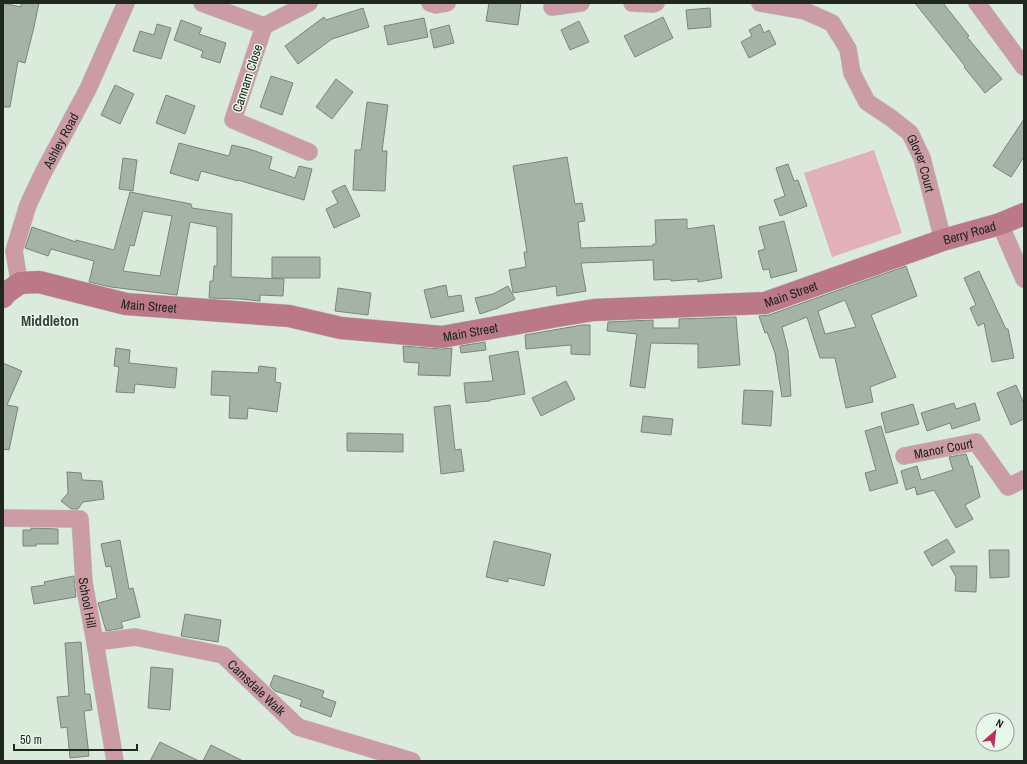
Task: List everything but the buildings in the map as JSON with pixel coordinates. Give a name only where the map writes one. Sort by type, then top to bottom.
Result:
[{"type":"main road","name":"Berry Road","points":[[915,251],[943,240],[1000,224],[1024,214]]},
{"type":"main road","name":"Main Street","points":[[20,283],[39,282],[126,304],[288,316],[341,328],[442,337],[594,310],[765,303],[915,251]]},
{"type":"main road","points":[[3,297],[20,283]]},
{"type":"street","name":"Ashley Road","points":[[20,283],[14,251],[28,205],[42,175],[88,89],[126,3]]},
{"type":"street","points":[[202,3],[264,26],[309,3]]},
{"type":"street","points":[[430,3],[436,5],[447,3]]},
{"type":"street","points":[[552,7],[581,3]]},
{"type":"street","points":[[632,3],[656,3]]},
{"type":"street","name":"Glover Court","points":[[760,3],[805,11],[832,23],[848,49],[852,73],[867,102],[910,133],[922,158],[943,240]]},
{"type":"street","points":[[977,3],[1024,68]]},
{"type":"street","name":"Cannam Close","points":[[264,26],[233,120],[309,152]]},
{"type":"street","points":[[1000,224],[1024,279]]},
{"type":"street","name":"Manor Court","points":[[904,456],[976,442],[1008,487],[1024,479]]},
{"type":"street","name":"School Hill","points":[[3,518],[80,519],[84,583],[115,761]]},
{"type":"street","name":"Camsdale Walk","points":[[95,642],[135,637],[223,655],[298,727],[412,761]]},
{"type":"shaded area","points":[[874,150],[902,233],[832,257],[804,173]]},
{"type":"district","name":"Middleton","points":[[50,321]]}]
